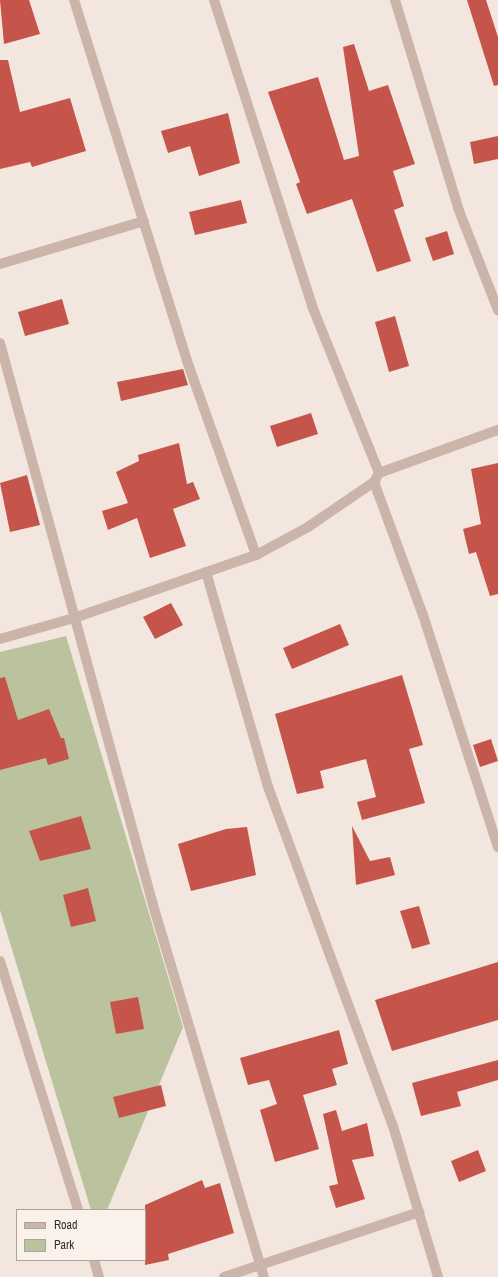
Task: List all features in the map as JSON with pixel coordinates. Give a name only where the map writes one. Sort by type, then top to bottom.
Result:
[{"type":"street","points":[[74,0],[187,361],[256,555]]},
{"type":"street","points":[[214,0],[312,306],[377,477],[498,847]]},
{"type":"street","points":[[395,0],[458,208],[498,310]]},
{"type":"street","points":[[0,264],[144,220]]},
{"type":"street","points":[[0,343],[74,618],[154,905],[264,1277]]},
{"type":"street","points":[[0,639],[74,618],[256,555],[308,527],[377,477],[498,430]]},
{"type":"street","points":[[206,572],[267,784],[393,1126],[438,1277]]},
{"type":"street","points":[[0,961],[78,1209]]},
{"type":"street","points":[[224,1277],[419,1212]]},
{"type":"street","points":[[94,1261],[99,1277]]},
{"type":"green space","points":[[66,636],[183,1027],[107,1209],[91,1209],[0,910],[0,652]]},
{"type":"building","points":[[0,0],[29,0],[40,34],[4,44]]},
{"type":"building","points":[[467,0],[486,0],[498,37],[498,85],[494,86]]},
{"type":"building","points":[[354,44],[369,91],[388,85],[415,164],[393,171],[404,206],[394,210],[411,261],[377,272],[352,199],[307,214],[296,184],[300,182],[268,92],[318,77],[344,160],[359,156],[343,47]]},
{"type":"building","points":[[0,60],[8,60],[20,112],[70,98],[86,151],[32,167],[30,162],[0,169]]},
{"type":"building","points":[[228,113],[240,163],[199,176],[190,146],[168,153],[161,131]]},
{"type":"building","points":[[498,136],[498,159],[474,164],[470,142]]},
{"type":"building","points":[[241,200],[247,223],[195,235],[189,212]]},
{"type":"building","points":[[447,231],[454,254],[433,261],[425,238]]},
{"type":"building","points":[[62,299],[69,324],[25,336],[18,312]]},
{"type":"building","points":[[395,316],[409,366],[389,372],[375,322]]},
{"type":"building","points":[[183,369],[188,385],[121,401],[117,382]]},
{"type":"building","points":[[311,413],[318,434],[277,447],[270,426]]},
{"type":"building","points":[[179,443],[187,484],[193,482],[200,499],[173,509],[186,546],[150,558],[137,518],[108,530],[102,511],[128,503],[116,472],[139,461],[138,455]]},
{"type":"building","points":[[498,463],[498,594],[490,596],[476,552],[469,554],[463,529],[481,524],[471,469]]},
{"type":"building","points":[[27,475],[40,525],[10,532],[0,483]]},
{"type":"building","points":[[171,603],[183,625],[155,639],[143,617]]},
{"type":"building","points":[[340,624],[349,645],[292,669],[283,648]]},
{"type":"building","points":[[402,675],[423,745],[409,749],[425,803],[362,820],[357,802],[376,797],[366,759],[320,771],[324,788],[297,794],[275,714]]},
{"type":"building","points":[[5,677],[18,720],[49,709],[61,738],[64,738],[69,759],[48,765],[46,758],[0,770],[0,678]]},
{"type":"building","points":[[491,739],[498,761],[480,767],[473,745]]},
{"type":"building","points":[[81,816],[91,849],[40,861],[29,831]]},
{"type":"building","points":[[352,826],[370,861],[390,857],[395,875],[356,885]]},
{"type":"building","points":[[247,827],[256,875],[191,891],[178,844],[226,829]]},
{"type":"building","points":[[88,888],[96,921],[71,927],[63,895]]},
{"type":"building","points":[[419,906],[430,944],[412,949],[400,911]]},
{"type":"building","points":[[498,962],[498,1020],[392,1051],[375,1000]]},
{"type":"building","points":[[138,997],[144,1029],[116,1034],[110,1002]]},
{"type":"building","points":[[339,1030],[348,1064],[332,1069],[337,1085],[303,1095],[319,1149],[275,1162],[260,1110],[277,1104],[269,1080],[248,1085],[240,1058]]},
{"type":"building","points":[[498,1060],[498,1080],[457,1092],[461,1106],[421,1116],[412,1083]]},
{"type":"building","points":[[161,1085],[166,1106],[119,1118],[113,1097]]},
{"type":"building","points":[[336,1110],[342,1131],[367,1123],[374,1156],[352,1160],[365,1199],[336,1208],[329,1186],[338,1184],[323,1114]]},
{"type":"building","points":[[478,1150],[486,1171],[459,1182],[451,1161]]},
{"type":"building","points":[[202,1180],[205,1188],[220,1183],[234,1233],[168,1254],[169,1260],[145,1265],[145,1205]]}]
